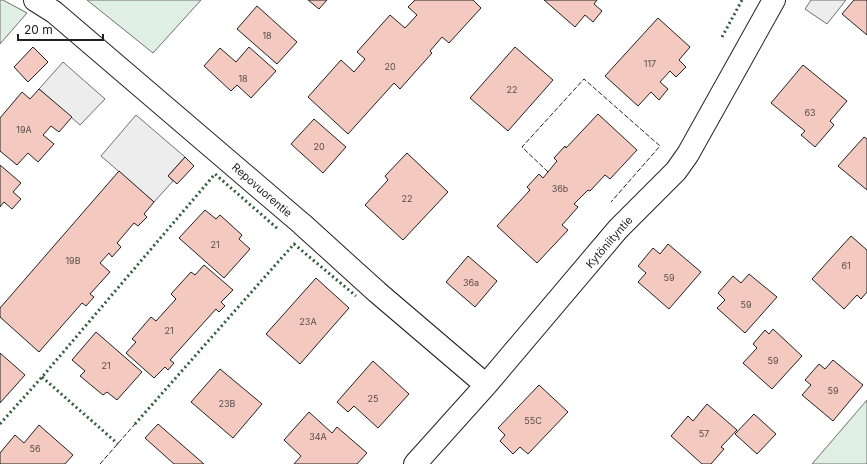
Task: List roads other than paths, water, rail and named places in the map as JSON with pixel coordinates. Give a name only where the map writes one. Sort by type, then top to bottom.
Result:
[{"type":"street","name":"Repovuorentie","points":[[35,0],[54,12],[178,117],[302,224],[377,292],[486,385]]},
{"type":"street","name":"Kytöniityntie","points":[[415,464],[486,385],[618,229],[676,171],[688,154],[774,0]]}]
